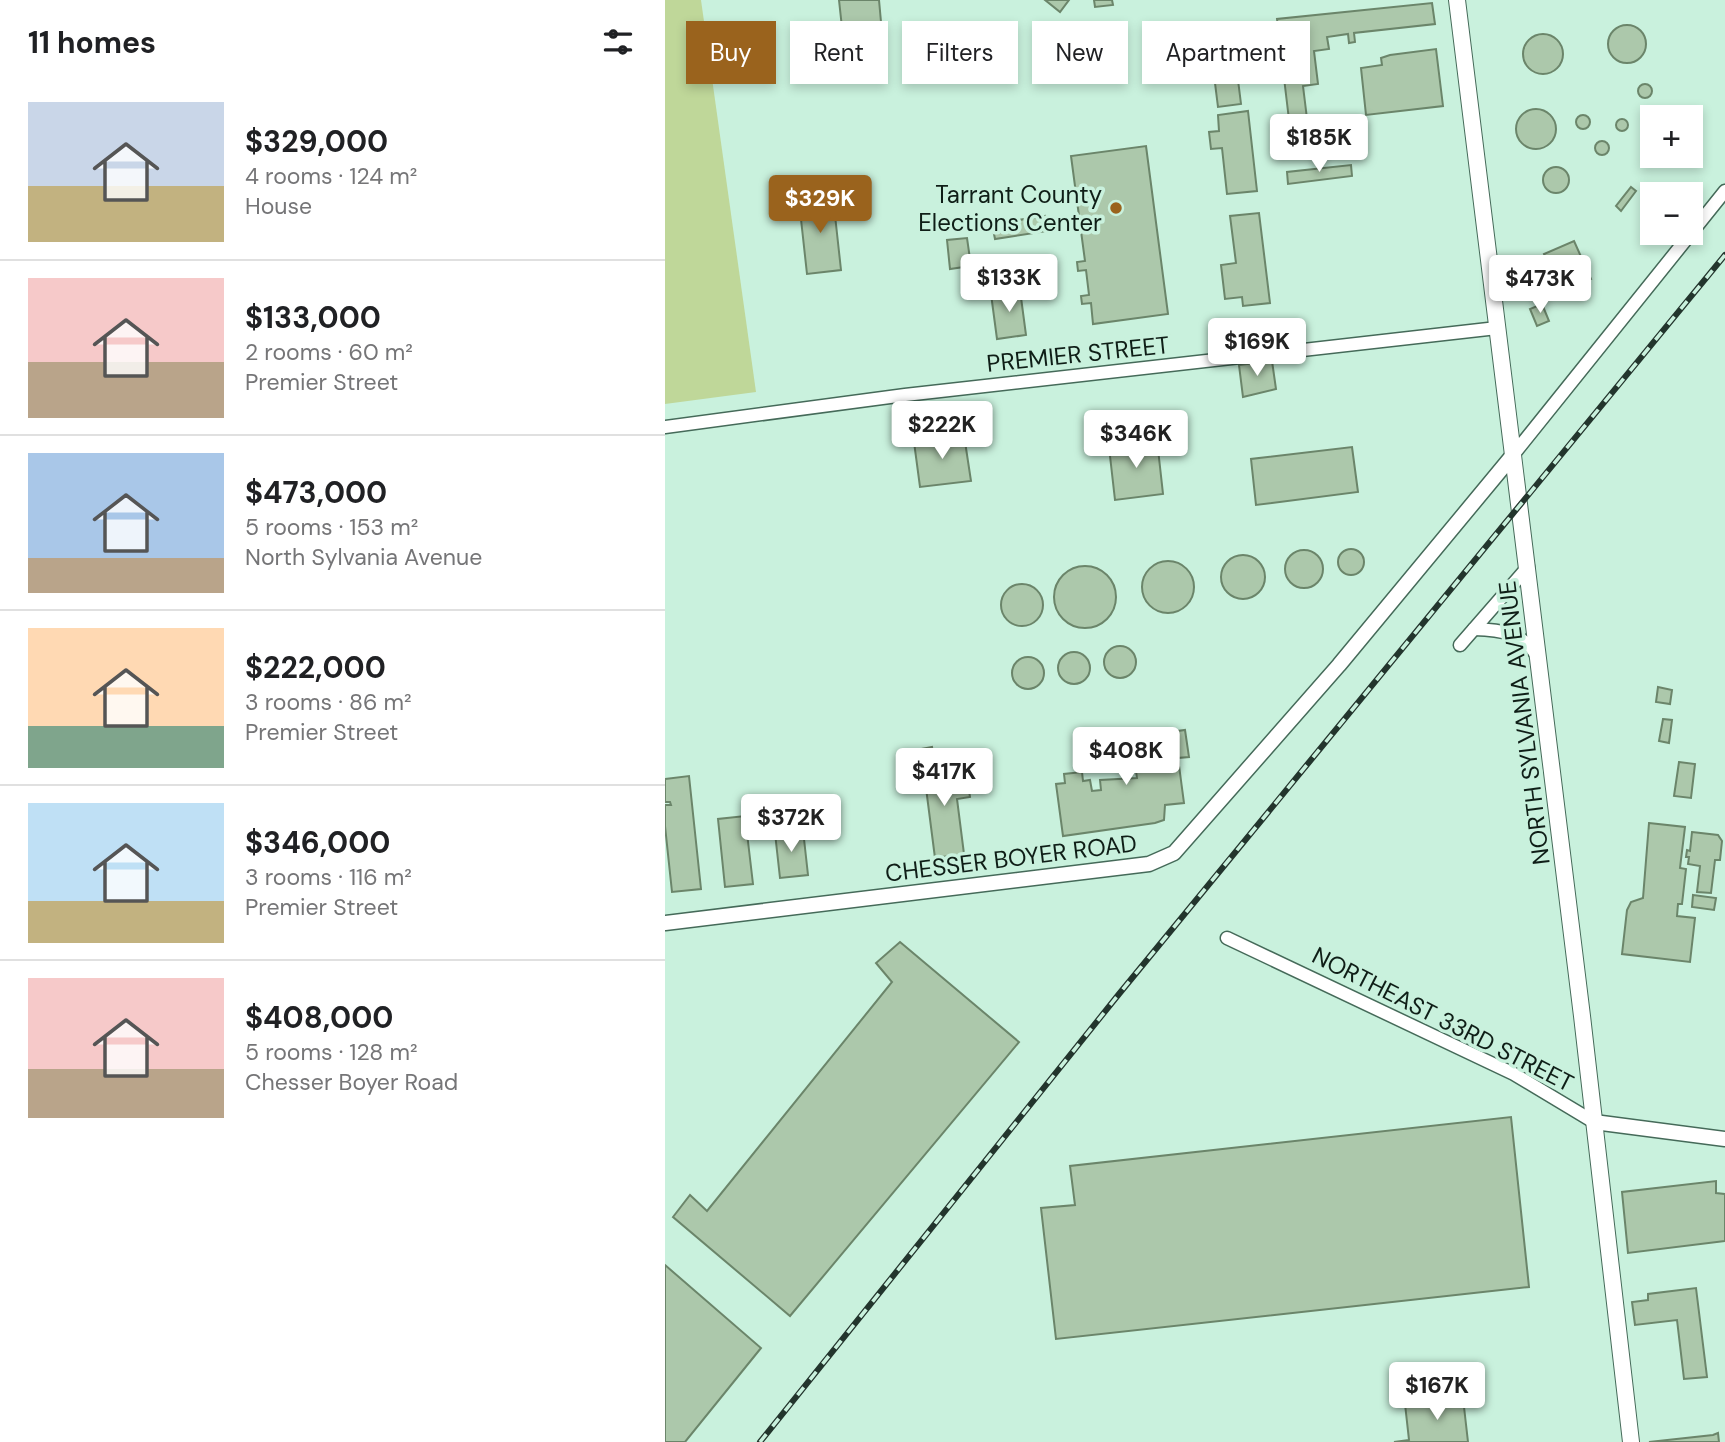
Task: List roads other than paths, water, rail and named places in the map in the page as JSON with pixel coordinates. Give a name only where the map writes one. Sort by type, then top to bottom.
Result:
[{"type":"main road","name":"NORTH SYLVANIA AVENUE","points":[[1457,0],[1539,659],[1630,1442]]},
{"type":"street","points":[[1513,455],[1725,191]]},
{"type":"street","name":"PREMIER STREET","points":[[665,427],[905,395],[1497,328]]},
{"type":"street","name":"CHESSER BOYER ROAD","points":[[665,923],[1149,864],[1174,853],[1339,665],[1513,455]]},
{"type":"street","points":[[1460,645],[1528,568]]},
{"type":"street","points":[[1474,629],[1499,630],[1517,635],[1539,659]]},
{"type":"street","name":"NORTHEAST 33RD STREET","points":[[1227,938],[1514,1074],[1594,1122],[1725,1139]]},
{"type":"railway","points":[[760,1442],[1119,994],[1725,255]]},
{"type":"place","name":"Tarrant County Elections Center","points":[[1116,208]]}]
